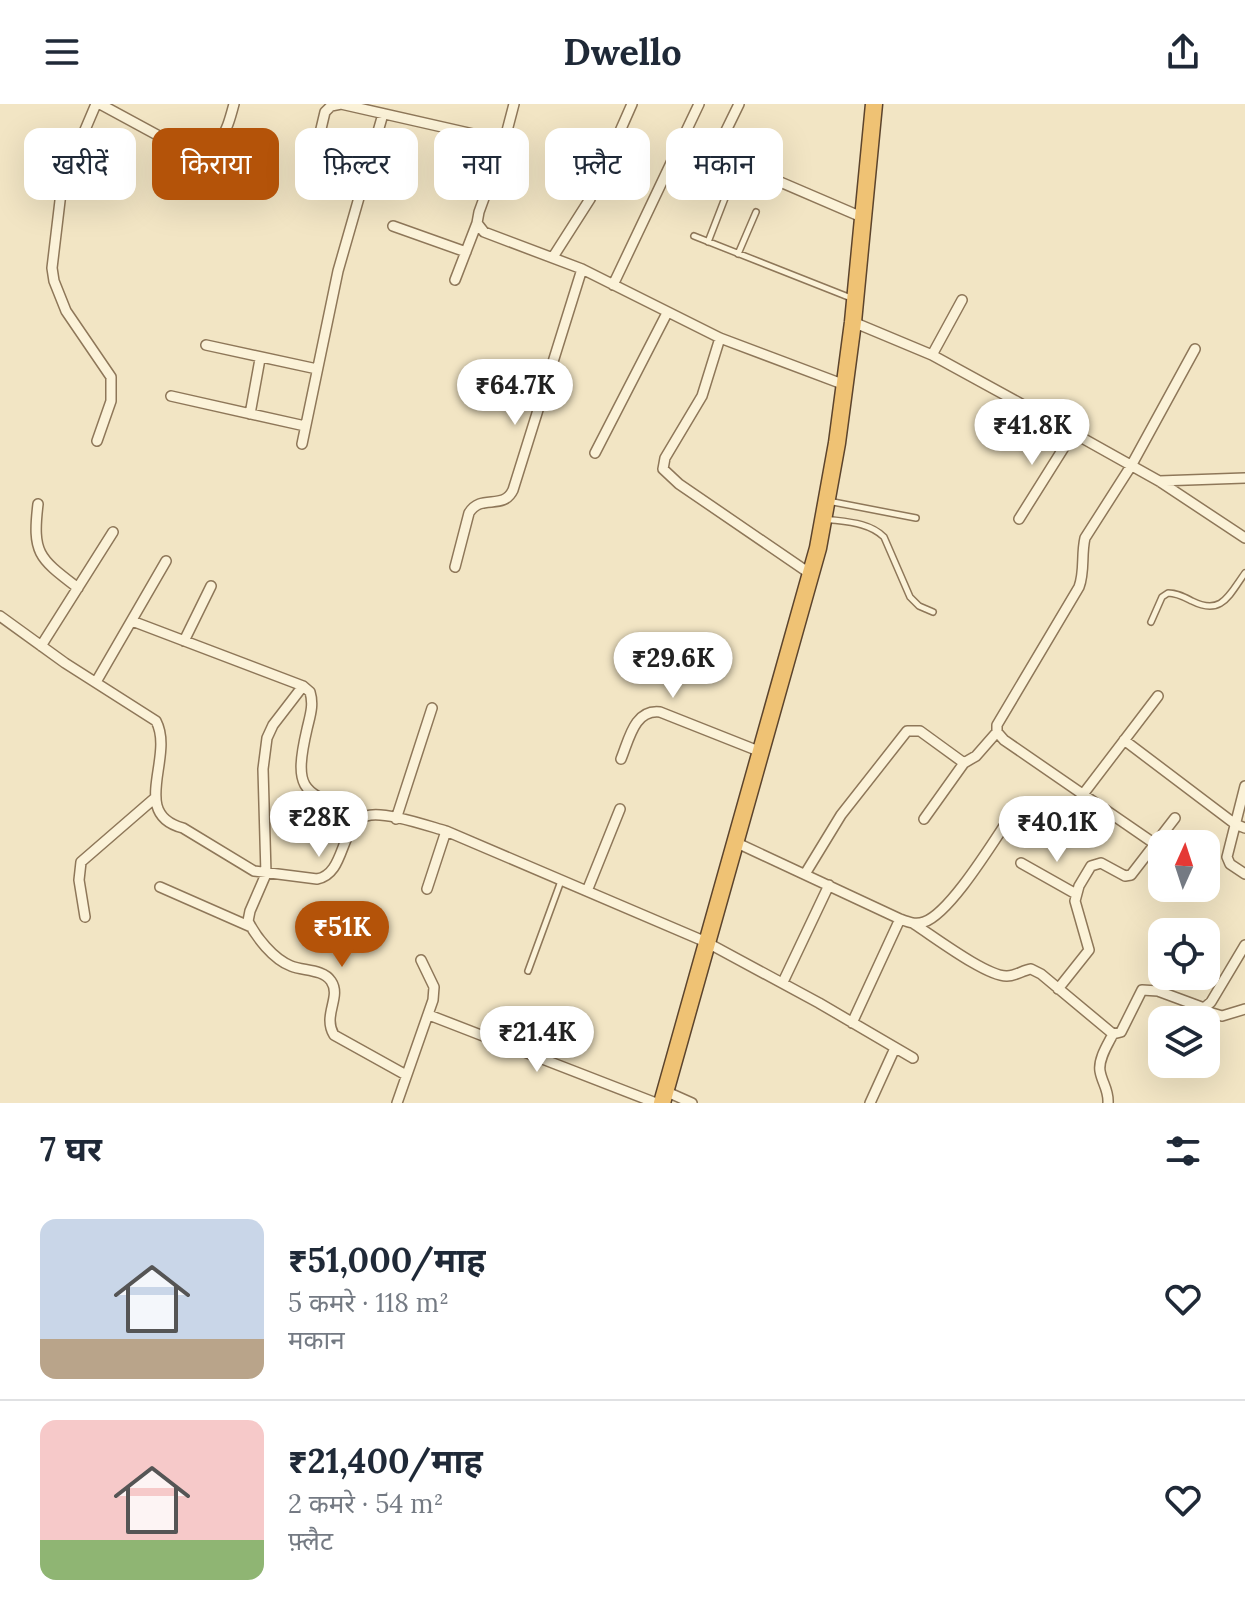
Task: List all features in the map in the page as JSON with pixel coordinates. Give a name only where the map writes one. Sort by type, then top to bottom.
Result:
[{"type":"highway","points":[[661,1099],[812,575],[824,519],[853,322],[874,104]]},
{"type":"street","points":[[97,441],[111,401],[111,377],[66,311],[54,281],[52,268],[62,184],[98,104],[183,149],[196,151],[218,143],[226,132],[234,104]]},
{"type":"street","points":[[321,128],[325,112],[331,106],[341,104],[446,128]]},
{"type":"street","points":[[508,128],[514,104]]},
{"type":"street","points":[[553,257],[590,199],[632,104]]},
{"type":"street","points":[[613,285],[699,104]]},
{"type":"street","points":[[739,104],[720,143],[721,154],[864,218]]},
{"type":"street","points":[[302,444],[338,271],[383,114]]},
{"type":"street","points":[[455,280],[485,200]]},
{"type":"street","points":[[477,223],[484,232],[582,269],[720,338],[845,385]]},
{"type":"street","points":[[393,226],[466,252]]},
{"type":"street","points":[[455,567],[473,505],[482,501],[502,502],[509,498],[513,490],[582,269]]},
{"type":"street","points":[[932,355],[962,300]]},
{"type":"street","points":[[595,453],[667,313]]},
{"type":"street","points":[[853,322],[932,355],[1159,481],[1245,538]]},
{"type":"street","points":[[720,338],[702,396],[665,458],[663,469],[679,484],[812,575]]},
{"type":"street","points":[[206,345],[317,369]]},
{"type":"street","points":[[924,819],[964,763],[976,756],[997,732],[1000,716],[1079,587],[1083,576],[1085,538],[1131,466],[1195,349]]},
{"type":"street","points":[[250,414],[260,359]]},
{"type":"street","points":[[171,396],[305,426]]},
{"type":"street","points":[[1019,519],[1073,433]]},
{"type":"street","points":[[1159,481],[1245,478]]},
{"type":"street","points":[[38,504],[35,528],[40,555],[78,588]]},
{"type":"street","points":[[41,646],[113,532]]},
{"type":"street","points":[[96,682],[166,561]]},
{"type":"street","points":[[184,641],[211,586]]},
{"type":"street","points":[[0,616],[156,721],[161,729],[156,797],[160,817],[169,825],[183,828],[254,871],[326,877],[352,828],[365,816]]},
{"type":"street","points":[[132,621],[303,686],[310,692],[312,700],[299,774],[305,787],[315,795],[365,816],[396,819],[446,831],[706,942],[783,982],[913,1058]]},
{"type":"street","points":[[303,686],[273,725],[264,753],[266,874],[248,921],[280,960],[319,973],[332,982],[335,991],[328,1018],[334,1035],[406,1075]]},
{"type":"street","points":[[914,924],[935,916],[949,901],[1014,811],[1025,808],[1051,826],[1060,827],[1158,696]]},
{"type":"street","points":[[396,819],[432,708]]},
{"type":"street","points":[[621,759],[636,723],[650,711],[660,712],[761,752]]},
{"type":"street","points":[[805,874],[841,815],[907,731],[920,731],[964,763]]},
{"type":"street","points":[[997,732],[1004,740],[1148,839]]},
{"type":"street","points":[[1124,740],[1235,824],[1245,828]]},
{"type":"street","points":[[1245,786],[1227,857],[1230,864],[1245,874]]},
{"type":"street","points":[[85,917],[79,880],[81,862],[156,797]]},
{"type":"street","points":[[587,891],[620,809]]},
{"type":"street","points":[[1166,830],[1175,818]]},
{"type":"street","points":[[427,889],[446,831]]},
{"type":"street","points":[[735,842],[914,924],[978,965],[1000,975],[1009,976],[1031,969],[1113,1034]]},
{"type":"street","points":[[1058,989],[1089,950],[1075,901],[1095,863],[1125,876],[1131,875],[1148,853]]},
{"type":"street","points":[[1021,863],[1076,894]]},
{"type":"street","points":[[783,982],[829,885]]},
{"type":"street","points":[[160,887],[251,927]]},
{"type":"street","points":[[852,1023],[900,919]]},
{"type":"street","points":[[1206,1006],[1245,945]]},
{"type":"street","points":[[397,1103],[429,1015],[434,987],[421,960]]},
{"type":"street","points":[[1113,1034],[1121,1032],[1127,1024],[1142,990],[1158,991],[1194,1006]]},
{"type":"street","points":[[1220,1015],[1245,1009]]},
{"type":"street","points":[[429,1015],[661,1099],[692,1103]]},
{"type":"street","points":[[1108,1103],[1107,1087],[1099,1066],[1113,1034]]},
{"type":"street","points":[[870,1103],[895,1048]]},
{"type":"lane","points":[[708,242],[724,200]]},
{"type":"lane","points":[[738,254],[756,212]]},
{"type":"lane","points":[[694,236],[855,300]]},
{"type":"lane","points":[[827,500],[916,518]]},
{"type":"lane","points":[[824,519],[878,530],[910,597],[919,606],[933,612]]},
{"type":"lane","points":[[1151,622],[1162,597],[1168,593],[1175,593],[1204,607],[1217,607],[1245,573]]},
{"type":"lane","points":[[528,971],[561,880]]}]
